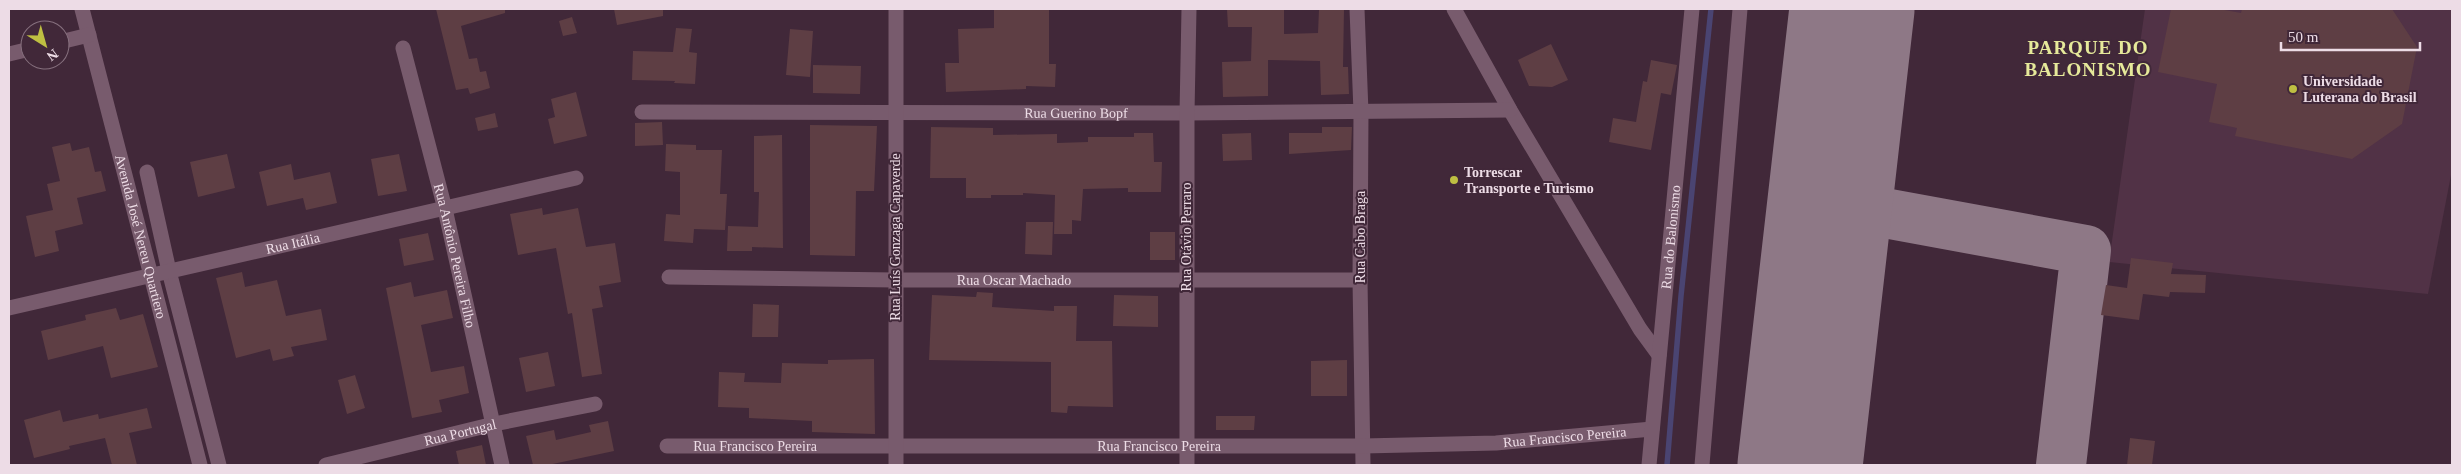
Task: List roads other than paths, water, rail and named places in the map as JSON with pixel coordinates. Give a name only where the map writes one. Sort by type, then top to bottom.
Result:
[{"type":"street","name":"Avenida José Nereu Quartiero","points":[[82,9],[200,465]]},
{"type":"street","name":"Rua Luís Gonzaga Capaverde","points":[[896,9],[894,112],[896,465]]},
{"type":"street","name":"Rua Otávio Perraro","points":[[1187,465],[1186,281],[1189,9]]},
{"type":"street","name":"Rua Cabo Braga","points":[[1357,9],[1361,112],[1360,280],[1364,465]]},
{"type":"street","points":[[1454,9],[1510,110],[1640,329],[1659,355]]},
{"type":"street","name":"Rua do Balonismo","points":[[1648,465],[1692,9]]},
{"type":"street","points":[[1702,465],[1740,9]]},
{"type":"street","points":[[70,40],[89,35]]},
{"type":"street","name":"Rua Antônio Pereira Filho","points":[[403,48],[445,209],[502,465]]},
{"type":"street","name":"Rua Guerino Bopf","points":[[642,112],[1187,113],[1510,110]]},
{"type":"street","name":"Avenida José Nereu Quartiero","points":[[147,172],[169,271],[219,465]]},
{"type":"street","name":"Rua Itália","points":[[9,308],[576,178]]},
{"type":"street","name":"Rua Oscar Machado","points":[[669,277],[895,280],[1360,280]]},
{"type":"street","name":"Rua Portugal","points":[[326,465],[494,424],[595,404]]},
{"type":"street","name":"Rua Francisco Pereira","points":[[667,446],[896,447],[1187,444],[1363,446],[1496,443],[1652,429]]},
{"type":"waterway","points":[[1667,465],[1681,296],[1711,9]]},
{"type":"place","name":"Universidade Luterana do Brasil","points":[[2293,89]]},
{"type":"place","name":"Torrescar Transporte e Turismo","points":[[1454,180]]},
{"type":"district","name":"PARQUE DO BALONISMO","points":[[2088,58]]}]
